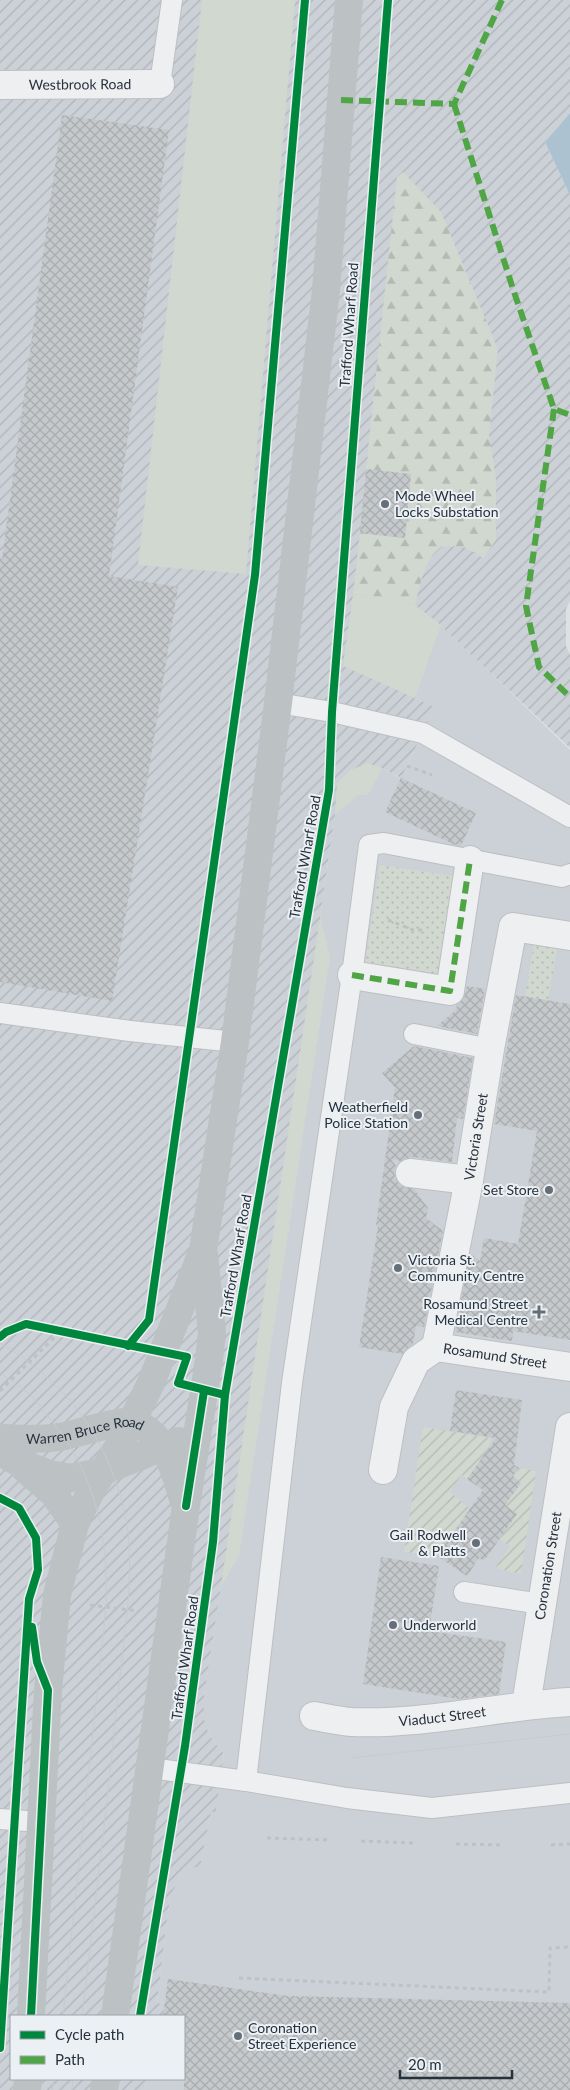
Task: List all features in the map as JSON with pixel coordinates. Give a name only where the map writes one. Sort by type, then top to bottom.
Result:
[{"type":"street","name":"Trafford Wharf Road","points":[[115,2015],[196,1434],[212,1333],[203,1250],[235,1042],[278,703],[326,290],[349,0]]},
{"type":"street","name":"Westbrook Road","points":[[0,85],[160,84]]},
{"type":"street","points":[[352,975],[450,991],[470,860]]},
{"type":"street","name":"Victoria Street","points":[[436,1347],[469,1180],[490,1049],[513,927],[570,936]]},
{"type":"street","points":[[410,1173],[469,1180]]},
{"type":"street","name":"Trafford Wharf Road","points":[[31,2015],[40,1822],[56,1595],[75,1524],[101,1472],[132,1422],[156,1350],[203,1250]]},
{"type":"street","name":"Rosamund Street","points":[[383,1470],[394,1407],[416,1361],[436,1347],[570,1367]]},
{"type":"street","name":"Warren Bruce Road","points":[[0,1438],[38,1439],[64,1436],[132,1422],[149,1431],[162,1447],[176,1476],[186,1506]]},
{"type":"street","name":"Coronation Street","points":[[526,1705],[570,1427]]},
{"type":"street","name":"Warren Bruce Road","points":[[8,1457],[49,1474],[71,1478],[101,1472],[196,1434]]},
{"type":"street","points":[[8,1457],[52,1493],[75,1524]]},
{"type":"street","name":"Viaduct Street","points":[[314,1716],[351,1722],[430,1719],[526,1705],[570,1702]]},
{"type":"lane","points":[[160,84],[172,0]]},
{"type":"lane","points":[[278,703],[332,712],[423,733],[570,817]]},
{"type":"lane","points":[[246,1781],[292,1383],[352,975],[369,845],[384,843],[562,877],[570,874]]},
{"type":"lane","points":[[0,1013],[130,1031],[235,1042]]},
{"type":"lane","points":[[414,1034],[490,1049]]},
{"type":"lane","points":[[464,1592],[541,1604]]},
{"type":"lane","points":[[150,1768],[246,1781],[347,1798],[432,1808],[570,1793]]},
{"type":"lane","points":[[0,1819],[40,1822]]},
{"type":"path","points":[[381,916],[397,925],[413,930],[429,930]]},
{"type":"path","points":[[51,1330],[131,1342],[156,1350]]},
{"type":"path","points":[[0,1391],[60,1332]]},
{"type":"path","points":[[87,1605],[148,1612]]},
{"type":"path","points":[[267,1838],[331,1840]]},
{"type":"path","points":[[361,1841],[413,1843]]},
{"type":"path","points":[[456,1844],[503,1845]]},
{"type":"path","points":[[551,1845],[570,1844]]},
{"type":"path","points":[[239,1978],[549,1992],[550,1948],[570,1947]]},
{"type":"shaded area","points":[[0,0],[570,0],[570,113],[545,142],[570,195],[570,601],[566,609],[566,646],[570,655],[570,748],[441,626],[415,698],[435,707],[401,778],[382,768],[368,795],[358,795],[335,815],[320,917],[330,957],[239,1556],[221,1586],[204,1696],[204,1719],[209,1735],[224,1754],[216,1812],[211,1812],[200,1867],[184,1867],[170,1898],[160,1978],[157,2003],[192,2009],[185,2064],[185,2015],[10,2015],[10,2080],[147,2080],[145,2090],[0,2090]]},
{"type":"shaded area","points":[[441,625],[570,750],[570,2090],[145,2090],[147,2080],[185,2080],[185,2056],[192,2009],[157,2003],[170,1898],[184,1867],[200,1867],[211,1812],[216,1812],[224,1754],[209,1735],[204,1719],[204,1696],[221,1586],[239,1556],[330,957],[320,917],[335,815],[358,795],[368,795],[382,768],[400,778],[435,707],[415,698]]},
{"type":"green space","points":[[202,0],[295,0],[246,574],[138,565]]},
{"type":"green space","points":[[403,172],[441,212],[498,349],[489,435],[496,478],[496,540],[483,558],[464,547],[442,546],[427,565],[415,605],[353,594],[360,533],[404,538],[366,469],[397,177]]},
{"type":"green space","points":[[353,594],[415,605],[441,625],[415,698],[343,666]]},
{"type":"green space","points":[[367,763],[382,768],[368,795],[358,795],[335,815],[337,783],[351,770]]},
{"type":"green space","points":[[380,865],[453,876],[437,976],[365,964]]},
{"type":"green space","points":[[320,917],[330,957],[239,1556],[221,1586]]},
{"type":"green space","points":[[544,941],[558,944],[548,1001],[525,996],[534,945]]},
{"type":"green space","points":[[423,1427],[491,1438],[489,1448],[467,1479],[462,1474],[450,1492],[470,1509],[437,1556],[404,1552]]},
{"type":"green space","points":[[519,1468],[536,1471],[521,1574],[495,1568],[510,1546],[499,1539],[502,1504],[511,1491],[514,1493],[521,1483],[513,1476]]},
{"type":"water","points":[[570,113],[570,195],[545,142]]},
{"type":"building","points":[[62,115],[169,130],[109,576],[178,587],[112,1001],[0,982],[0,558],[2,559]]},
{"type":"building","name":"Mode Wheel Locks Substation","points":[[366,469],[411,474],[405,538],[360,533]]},
{"type":"building","points":[[401,778],[476,813],[461,846],[385,812]]},
{"type":"building","points":[[467,986],[485,989],[477,1034],[437,1026],[456,1010],[457,1005],[465,994]]},
{"type":"building","points":[[516,995],[570,1004],[570,1340],[513,1331],[512,1341],[455,1332],[470,1253],[480,1261],[484,1238],[518,1244],[537,1131],[494,1124]]},
{"type":"building","points":[[414,1046],[473,1058],[463,1119],[457,1118],[452,1162],[412,1157],[401,1161],[391,1159],[396,1166],[394,1172],[396,1180],[401,1186],[414,1189],[428,1208],[426,1218],[443,1231],[424,1327],[416,1326],[413,1344],[402,1354],[359,1347],[378,1226],[376,1225],[395,1088],[382,1073]]},
{"type":"building","points":[[456,1390],[522,1400],[514,1465],[519,1468],[513,1476],[521,1483],[505,1505],[517,1514],[484,1561],[479,1558],[467,1576],[437,1556],[483,1490],[467,1479],[496,1438],[450,1431]]},
{"type":"building","points":[[381,1557],[439,1566],[429,1631],[506,1642],[499,1694],[459,1699],[363,1684]]},
{"type":"building","points":[[168,1979],[288,1996],[570,2003],[570,2090],[184,2090],[185,2015],[163,2015]]},
{"type":"tram line","points":[[0,1343],[24,1358],[45,1375],[80,1413],[94,1434],[106,1458],[116,1483],[128,1531],[129,1575],[126,1621],[82,2015]]},
{"type":"tram line","points":[[0,1373],[31,1395],[65,1438],[78,1461],[97,1510],[103,1536],[106,1563],[105,1617],[63,2015]]},
{"type":"tram line","points":[[351,1758],[570,1734]]},
{"type":"tram line","points":[[52,2090],[54,2080]]},
{"type":"tram line","points":[[72,2090],[73,2080]]},
{"type":"marked path","points":[[341,100],[454,104],[502,0]]},
{"type":"marked path","points":[[454,104],[513,289],[554,409],[570,415]]},
{"type":"marked path","points":[[554,409],[526,606],[539,667],[570,697]]},
{"type":"marked path","points":[[352,975],[450,991],[470,860]]},
{"type":"cycle path","points":[[128,1346],[149,1320],[255,575],[305,0]]},
{"type":"cycle path","points":[[140,2015],[185,1746],[213,1542],[225,1395],[329,790],[332,712],[388,0]]},
{"type":"cycle path","points":[[0,1337],[6,1332],[26,1324],[187,1357],[178,1383],[225,1395]]},
{"type":"cycle path","points":[[186,1506],[204,1391]]},
{"type":"cycle path","points":[[0,1498],[19,1508],[36,1538],[38,1570],[29,1599],[0,2048]]},
{"type":"cycle path","points":[[31,2015],[48,1690],[37,1662],[32,1627]]},
{"type":"place","name":"Mode Wheel Locks Substation","points":[[385,504]]},
{"type":"place","name":"Weatherfield Police Station","points":[[418,1115]]},
{"type":"place","name":"Set Store","points":[[549,1190]]},
{"type":"place","name":"Victoria St. Community Centre","points":[[398,1268]]},
{"type":"place","name":"Rosamund Street Medical Centre","points":[[539,1312]]},
{"type":"place","name":"Gail Rodwell & Platts","points":[[476,1543]]},
{"type":"place","name":"Underworld","points":[[393,1625]]},
{"type":"place","name":"Coronation Street Experience","points":[[238,2036]]}]
